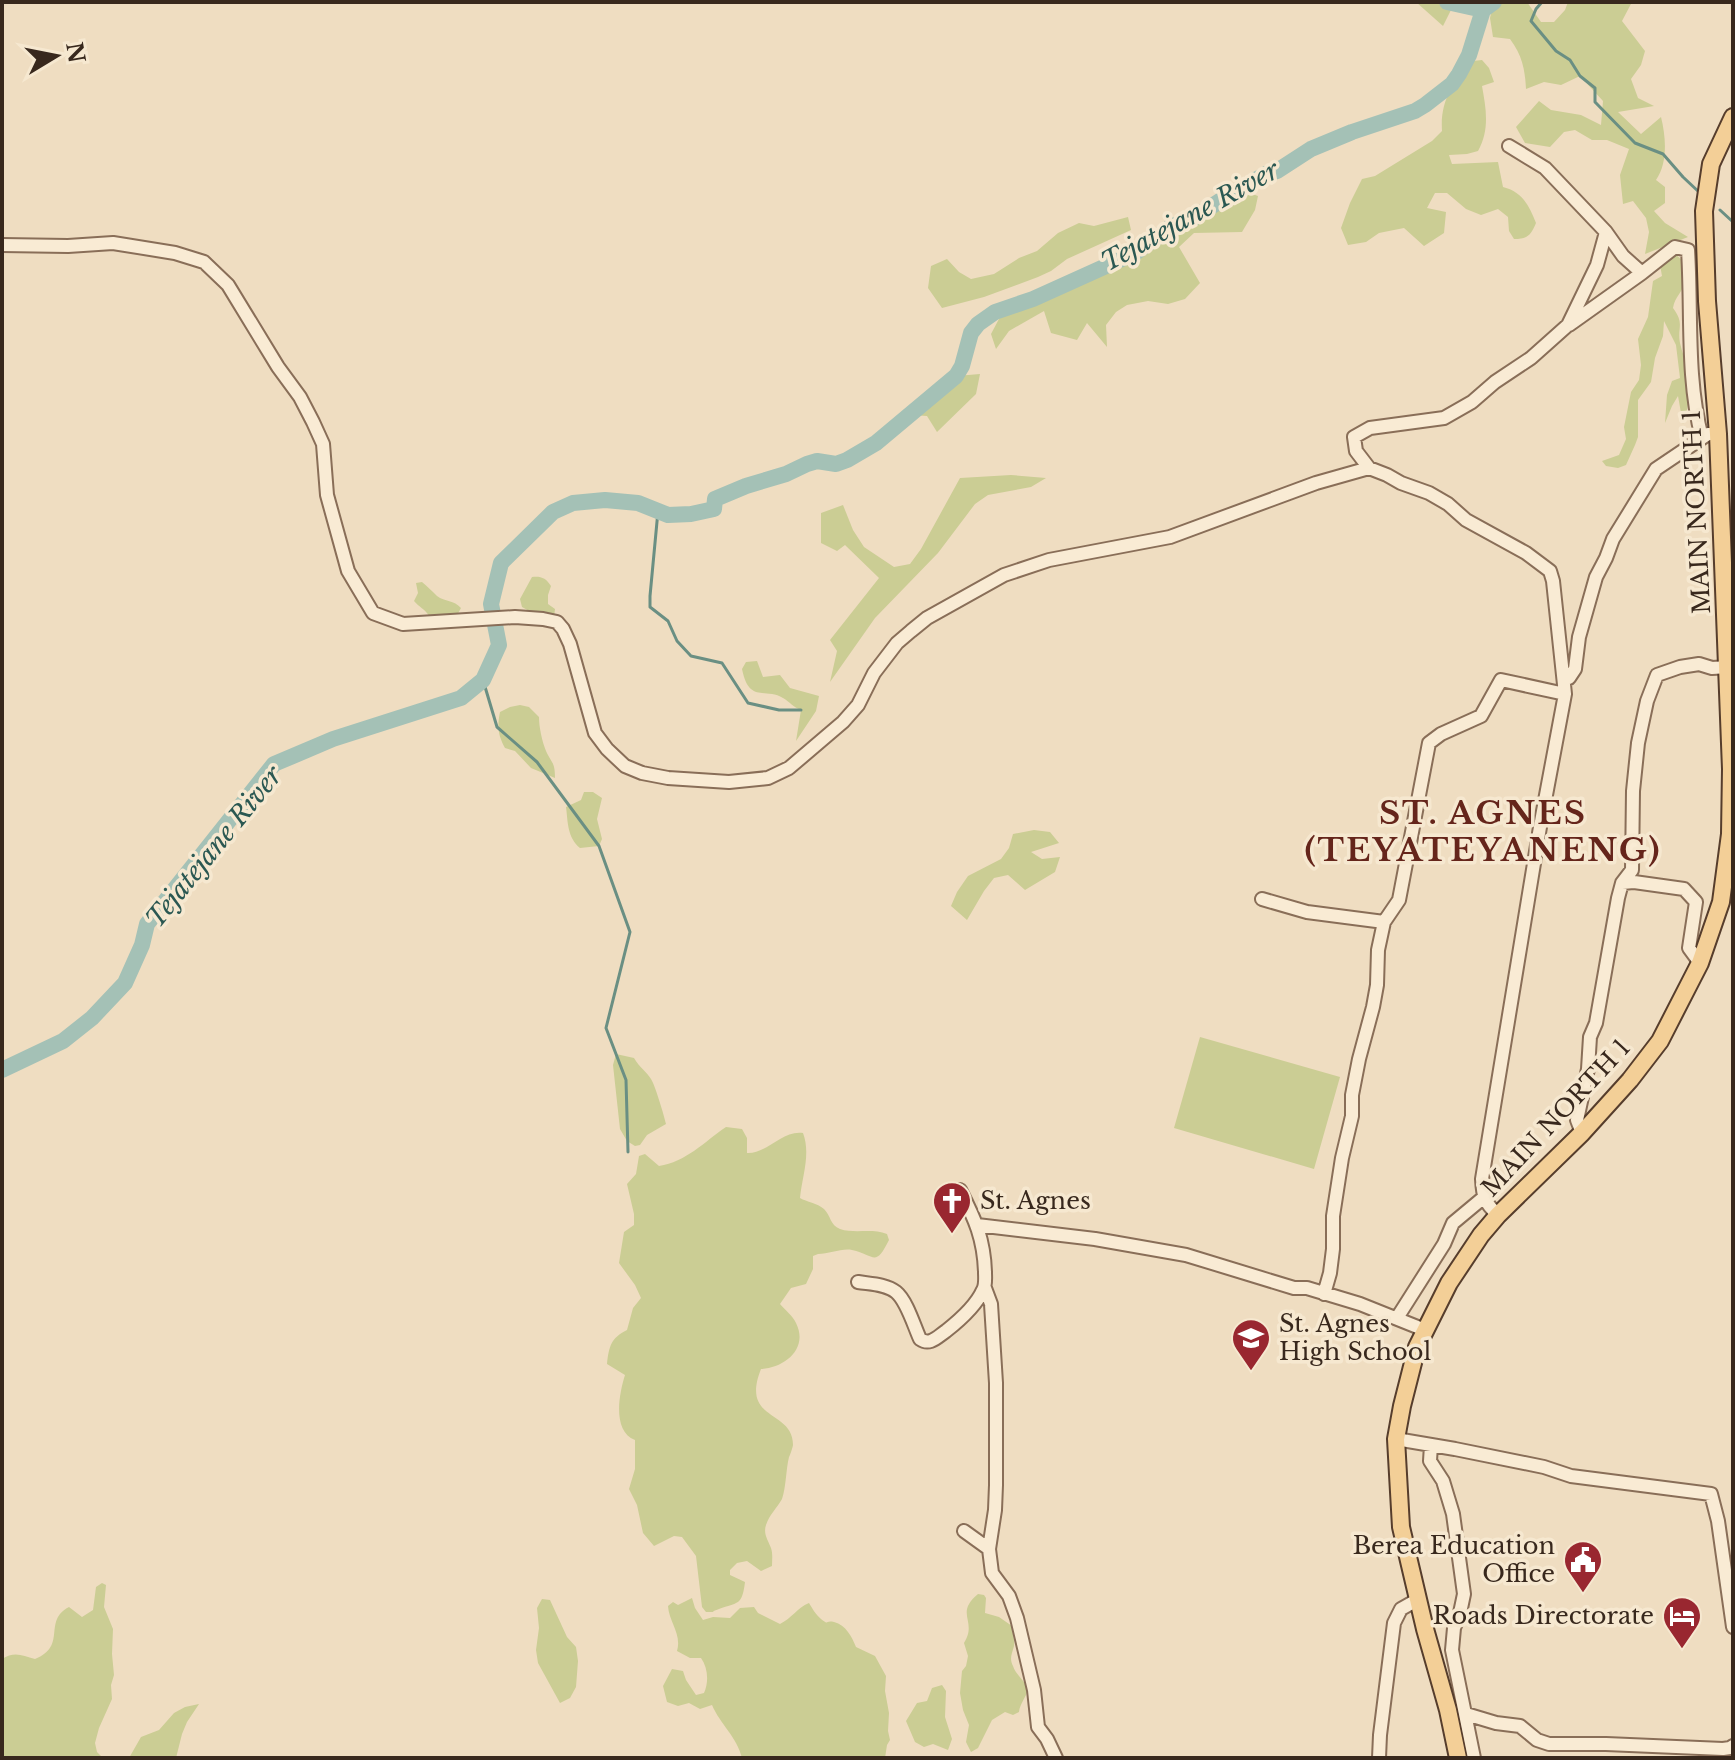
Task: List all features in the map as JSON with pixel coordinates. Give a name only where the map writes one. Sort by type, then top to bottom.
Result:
[{"type":"main road","name":"MAIN NORTH 1","points":[[1458,1758],[1456,1739],[1417,1600],[1401,1527],[1396,1439],[1417,1347],[1449,1283],[1481,1235],[1582,1133],[1660,1041],[1700,963],[1721,902],[1730,834],[1729,667],[1710,436],[1704,211],[1711,164],[1733,117]]},
{"type":"street","points":[[1509,146],[1545,168],[1606,232],[1623,256],[1642,273]]},
{"type":"street","points":[[1568,325],[1597,265],[1606,232]]},
{"type":"street","points":[[2,245],[113,243],[175,253],[204,262],[228,285],[313,422],[323,444],[327,495],[348,571],[373,613],[403,624],[515,617],[557,622],[570,644],[595,733],[625,766],[668,778],[729,782],[768,778],[789,768],[843,722],[858,705],[874,673],[897,643],[927,618],[1004,575],[1049,560],[1170,537],[1316,483],[1369,468]]},
{"type":"street","points":[[1498,1215],[1483,1198],[1482,1179],[1565,694],[1553,581],[1550,571],[1526,553],[1466,520],[1448,504],[1369,468],[1356,451],[1354,437],[1370,428],[1444,418],[1472,402],[1531,358],[1568,325],[1675,247],[1688,250],[1694,410],[1710,436],[1656,469],[1613,539],[1596,577],[1579,637],[1575,669],[1565,679]]},
{"type":"street","points":[[1582,1133],[1577,1120],[1588,1069],[1590,1037],[1596,1023],[1622,883],[1632,870],[1633,791],[1638,743],[1647,701],[1657,675],[1699,664],[1712,668],[1729,667]]},
{"type":"street","points":[[1324,1294],[1331,1261],[1337,1187],[1352,1116],[1352,1095],[1377,985],[1378,950],[1384,922],[1399,900],[1429,743],[1441,734],[1481,716],[1501,680],[1565,694]]},
{"type":"street","points":[[1622,883],[1684,889],[1696,902],[1689,948],[1700,963]]},
{"type":"street","points":[[1262,899],[1307,912],[1384,922]]},
{"type":"street","points":[[960,1190],[977,1225],[985,1255],[985,1288],[991,1304],[996,1383],[995,1510],[989,1549],[992,1573],[1009,1596],[1017,1618],[1034,1690],[1038,1727],[1056,1758]]},
{"type":"street","points":[[1397,1318],[1444,1244],[1453,1223],[1483,1198]]},
{"type":"street","points":[[977,1225],[1095,1239],[1186,1255],[1294,1288],[1307,1288],[1360,1304],[1425,1330]]},
{"type":"street","points":[[858,1282],[896,1292],[908,1310],[920,1339],[928,1343],[956,1323],[985,1288]]},
{"type":"street","points":[[1396,1439],[1544,1467],[1571,1476],[1711,1494],[1718,1521],[1733,1627]]},
{"type":"street","points":[[1431,1445],[1430,1461],[1443,1481],[1453,1514],[1464,1594],[1454,1628],[1452,1650],[1474,1758]]},
{"type":"street","points":[[964,1531],[989,1549]]},
{"type":"street","points":[[1379,1758],[1394,1623],[1401,1609],[1417,1600]]},
{"type":"street","points":[[1466,1714],[1520,1726],[1537,1740],[1549,1744],[1723,1749],[1733,1746]]},
{"type":"green space","points":[[1416,2],[1455,2],[1443,26]]},
{"type":"green space","points":[[1494,2],[1527,2],[1541,22],[1554,22],[1568,2],[1632,2],[1622,21],[1645,51],[1641,65],[1631,79],[1638,98],[1654,106],[1618,112],[1641,134],[1661,117],[1665,150],[1663,166],[1656,180],[1665,187],[1665,203],[1654,211],[1665,223],[1688,237],[1645,254],[1649,232],[1646,218],[1633,201],[1623,204],[1620,175],[1629,149],[1607,140],[1592,140],[1575,130],[1564,132],[1550,147],[1525,143],[1516,127],[1539,101],[1551,110],[1581,115],[1601,125],[1603,101],[1580,76],[1561,85],[1544,82],[1526,89],[1522,62],[1514,45],[1510,39],[1493,37],[1490,18]]},
{"type":"green space","points":[[1482,60],[1494,82],[1482,86],[1486,119],[1482,143],[1478,151],[1449,155],[1452,164],[1498,162],[1503,187],[1520,196],[1528,205],[1536,223],[1531,233],[1514,239],[1509,231],[1508,217],[1498,209],[1481,215],[1466,209],[1447,193],[1435,193],[1427,208],[1446,212],[1444,233],[1424,246],[1404,228],[1379,233],[1366,242],[1348,245],[1341,228],[1362,179],[1375,176],[1432,141],[1442,131],[1443,110],[1454,84],[1473,61]]},
{"type":"green space","points":[[1238,189],[1258,196],[1255,210],[1242,232],[1194,233],[1179,247],[1200,283],[1185,299],[1168,304],[1148,301],[1127,305],[1116,312],[1106,325],[1107,347],[1087,323],[1077,340],[1051,333],[1044,311],[1009,331],[996,349],[991,334],[1000,317],[1129,255],[1145,256],[1155,237]]},
{"type":"green space","points":[[1128,217],[1131,230],[1067,259],[1038,277],[984,297],[942,308],[928,288],[931,266],[947,259],[971,279],[994,274],[1037,251],[1058,233],[1079,223],[1094,226]]},
{"type":"green space","points":[[1674,253],[1683,261],[1684,283],[1673,308],[1680,322],[1680,343],[1689,382],[1683,424],[1678,396],[1665,423],[1667,395],[1672,381],[1680,378],[1676,345],[1664,321],[1651,382],[1638,400],[1638,437],[1635,445],[1626,465],[1618,468],[1606,466],[1602,461],[1619,455],[1626,439],[1624,427],[1631,392],[1639,380],[1641,365],[1638,339],[1648,317],[1653,281],[1662,276],[1660,265]]},
{"type":"green space","points":[[980,374],[976,394],[937,432],[927,416],[911,415],[956,376]]},
{"type":"green space","points":[[1011,475],[1046,478],[1031,487],[988,495],[975,504],[938,553],[875,618],[830,682],[837,651],[830,640],[879,578],[845,545],[837,551],[821,543],[821,513],[843,505],[864,547],[894,567],[910,564],[960,478]]},
{"type":"green space","points":[[532,577],[543,578],[551,586],[548,604],[555,609],[554,617],[522,607],[520,599]]},
{"type":"green space","points":[[422,582],[437,596],[461,608],[456,617],[429,616],[414,601],[418,593],[416,583]]},
{"type":"green space","points":[[757,661],[763,677],[780,675],[790,688],[819,696],[816,711],[796,741],[801,710],[776,695],[753,691],[745,680],[742,669],[746,662]]},
{"type":"green space","points":[[520,705],[529,707],[539,717],[542,738],[554,766],[555,778],[531,768],[515,751],[505,748],[499,731],[500,712]]},
{"type":"green space","points":[[584,792],[593,792],[602,798],[597,819],[602,839],[599,846],[580,848],[570,834],[566,807],[581,800]]},
{"type":"green space","points":[[1034,830],[1050,832],[1059,843],[1031,852],[1042,859],[1060,857],[1055,872],[1025,890],[1008,875],[994,878],[967,920],[951,906],[968,876],[1001,859],[1009,848],[1013,834]]},
{"type":"green space","points":[[1200,1037],[1340,1077],[1314,1169],[1174,1128]]},
{"type":"green space","points":[[616,1054],[634,1058],[649,1076],[665,1120],[666,1124],[647,1135],[640,1145],[635,1146],[627,1141],[620,1129],[613,1065]]},
{"type":"green space","points":[[726,1127],[742,1129],[747,1138],[747,1153],[761,1150],[788,1135],[803,1133],[806,1157],[800,1198],[824,1209],[840,1229],[881,1232],[887,1234],[889,1240],[877,1257],[848,1250],[813,1256],[813,1269],[806,1284],[791,1288],[780,1304],[796,1323],[799,1332],[797,1349],[786,1361],[761,1369],[756,1386],[762,1407],[785,1425],[793,1445],[782,1499],[765,1528],[772,1550],[772,1566],[761,1571],[747,1561],[737,1563],[730,1570],[730,1575],[745,1582],[740,1599],[735,1604],[706,1612],[702,1607],[696,1556],[682,1537],[674,1536],[654,1546],[643,1533],[637,1505],[629,1489],[635,1469],[635,1440],[623,1429],[620,1420],[619,1402],[625,1375],[607,1364],[612,1343],[627,1330],[633,1308],[641,1298],[619,1263],[624,1232],[634,1225],[627,1184],[636,1174],[639,1156],[645,1154],[659,1166],[669,1164],[686,1156]]},
{"type":"green space","points":[[102,1583],[106,1585],[104,1607],[113,1629],[114,1675],[112,1699],[95,1743],[97,1752],[103,1758],[2,1758],[2,1659],[14,1654],[35,1659],[45,1654],[53,1641],[61,1613],[69,1607],[82,1617],[93,1610],[96,1587]]},
{"type":"green space","points":[[978,1594],[986,1598],[985,1613],[999,1617],[1012,1626],[1012,1663],[1028,1689],[1019,1712],[1013,1715],[1005,1712],[992,1720],[978,1748],[971,1752],[966,1742],[969,1725],[960,1693],[962,1671],[968,1656],[964,1643],[969,1629],[967,1612]]},
{"type":"green space","points":[[692,1598],[703,1620],[730,1618],[740,1608],[754,1607],[758,1613],[780,1624],[809,1603],[824,1621],[842,1626],[856,1647],[875,1656],[886,1676],[890,1740],[885,1758],[742,1758],[712,1705],[700,1709],[689,1703],[678,1706],[667,1702],[663,1686],[672,1669],[683,1671],[696,1695],[704,1693],[706,1689],[706,1671],[701,1658],[690,1658],[677,1651],[677,1634],[668,1606]]},
{"type":"green space","points":[[542,1599],[550,1600],[567,1637],[576,1647],[576,1687],[570,1698],[560,1703],[538,1663],[537,1608]]},
{"type":"green space","points":[[942,1685],[946,1691],[945,1717],[952,1739],[948,1750],[933,1744],[924,1747],[915,1742],[906,1721],[917,1703],[927,1701],[932,1688]]},
{"type":"green space","points":[[199,1704],[187,1722],[176,1758],[129,1758],[141,1737],[159,1730],[174,1713]]},
{"type":"waterway","points":[[1447,2],[1483,10]]},
{"type":"waterway","name":"Tejatejane River","points":[[2,1070],[63,1041],[92,1018],[125,983],[142,945],[147,924],[274,764],[333,739],[461,698],[483,680],[499,645],[491,604],[501,563],[553,512],[573,503],[605,500],[638,503],[668,515],[691,514],[714,509],[715,499],[807,464],[817,461],[836,464],[847,460],[876,443],[956,376],[971,333],[995,312],[1033,299],[1135,253],[1172,226],[1192,219],[1311,149],[1425,105],[1452,84],[1459,74],[1469,55],[1483,10],[1494,2]]},
{"type":"waterway","points":[[1542,2],[1531,21],[1556,51],[1570,60],[1580,76],[1595,88],[1595,102],[1635,143],[1663,154],[1700,193]]},
{"type":"waterway","points":[[1720,210],[1733,222]]},
{"type":"waterway","points":[[658,511],[650,607],[668,621],[677,641],[691,656],[722,663],[748,703],[779,710],[801,710]]},
{"type":"waterway","points":[[483,680],[497,727],[537,762],[599,846],[630,932],[606,1028],[626,1080],[628,1152]]},
{"type":"place","name":"St. Agnes","points":[[952,1235]]},
{"type":"place","name":"St. Agnes High School","points":[[1251,1372]]},
{"type":"place","name":"Berea Education Office","points":[[1583,1594]]},
{"type":"place","name":"Roads Directorate","points":[[1682,1650]]},
{"type":"district","name":"ST. AGNES (TEYATEYANENG)","points":[[1483,832]]}]
